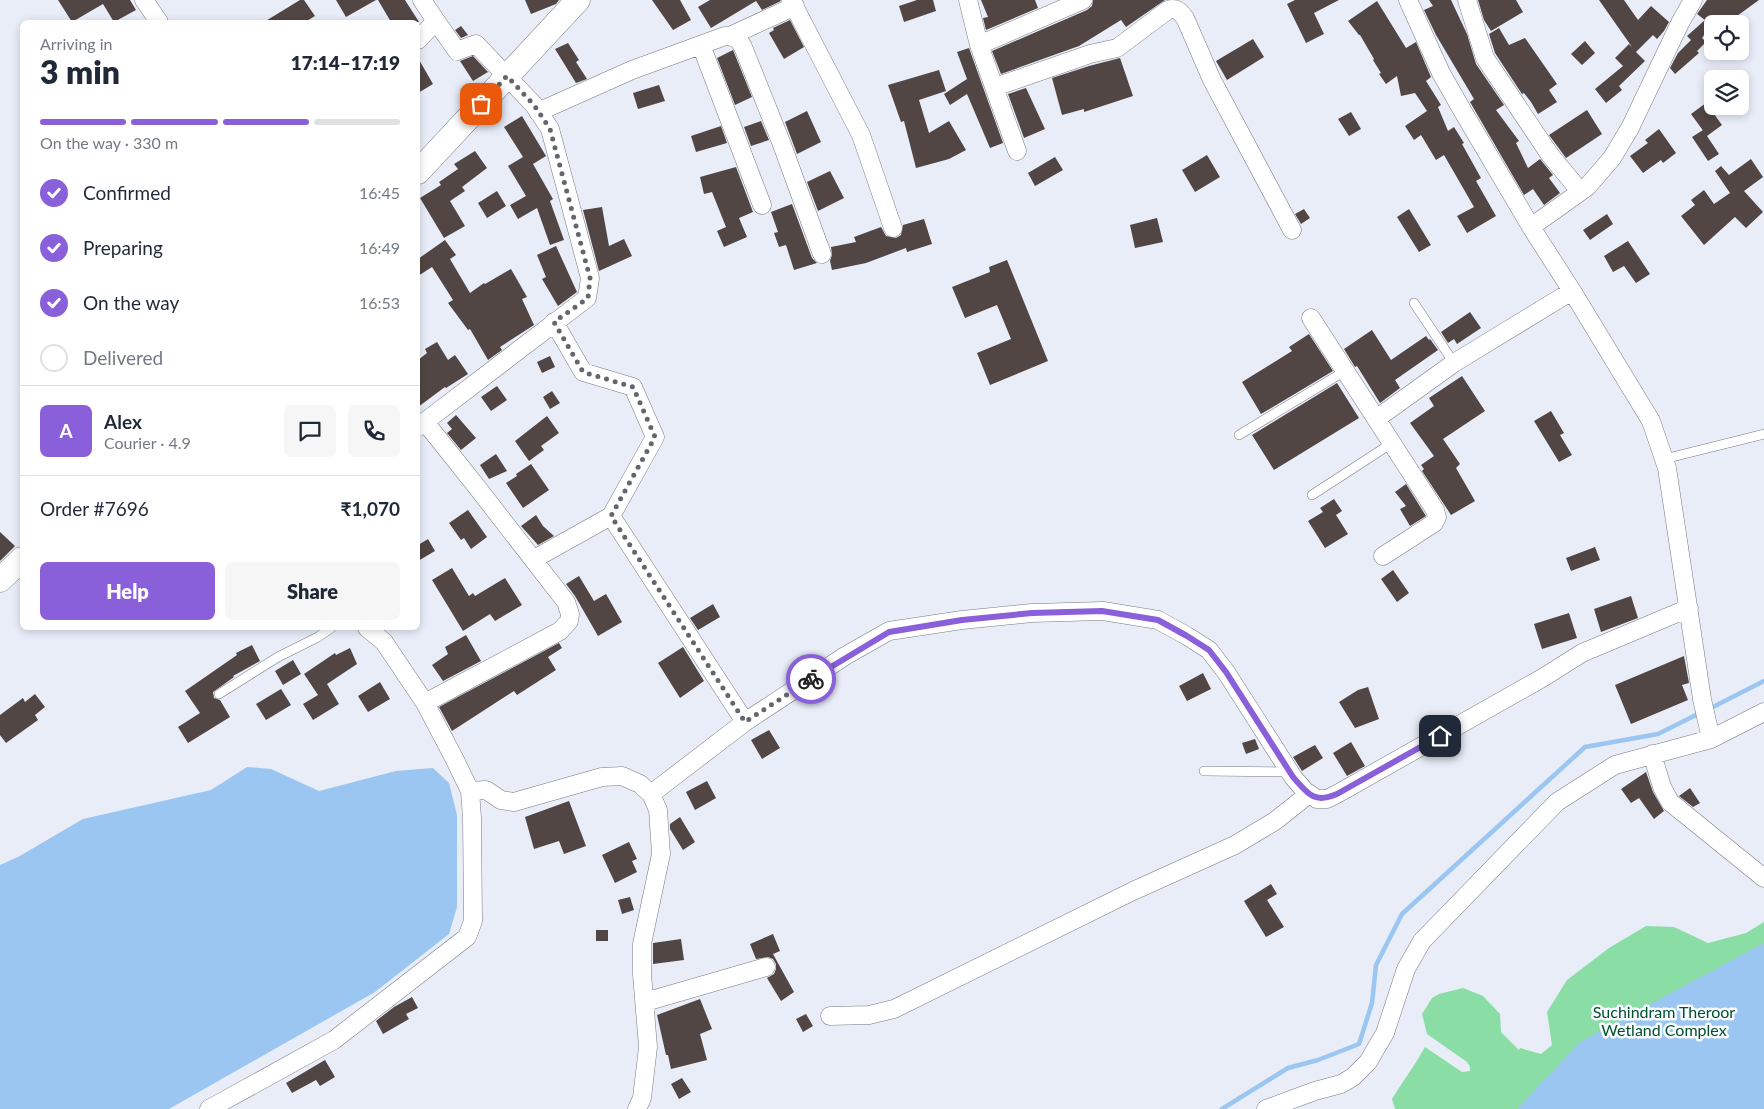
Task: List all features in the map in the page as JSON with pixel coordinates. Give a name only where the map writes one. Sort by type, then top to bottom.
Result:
[{"type":"main road","points":[[420,170],[507,76],[569,4]]},
{"type":"main road","points":[[0,580],[20,561]]},
{"type":"street","points":[[144,0],[158,20]]},
{"type":"street","points":[[422,0],[457,50],[476,44],[534,105],[550,129],[590,278],[588,298],[421,425],[534,559],[566,602],[570,614],[567,624],[560,631],[425,703]]},
{"type":"street","points":[[968,0],[979,45],[1017,151]]},
{"type":"street","points":[[979,45],[1083,0]]},
{"type":"street","points":[[1408,0],[1441,73],[1530,227],[1572,291],[1651,421],[1667,468],[1708,731]]},
{"type":"street","points":[[1467,0],[1485,58],[1550,155],[1580,191]]},
{"type":"street","points":[[1530,227],[1587,187],[1612,158],[1630,128],[1680,23],[1693,0]]},
{"type":"street","points":[[538,112],[632,70],[725,36],[730,36],[793,3],[861,135],[893,228]]},
{"type":"street","points":[[995,87],[1090,54],[1117,48],[1166,11],[1178,10],[1185,18],[1212,80],[1292,230]]},
{"type":"street","points":[[420,38],[436,21]]},
{"type":"street","points":[[730,36],[739,40],[743,47],[781,142],[822,254]]},
{"type":"street","points":[[701,45],[762,205]]},
{"type":"street","points":[[1376,420],[1454,363],[1572,291]]},
{"type":"street","points":[[1311,318],[1435,510],[1437,517],[1434,523],[1383,556]]},
{"type":"street","points":[[534,559],[611,516],[655,437],[633,387],[583,372],[554,322]]},
{"type":"street","points":[[611,516],[745,722]]},
{"type":"street","points":[[651,794],[745,722],[845,656],[889,632],[962,620],[1032,613],[1102,611],[1158,620],[1209,650],[1226,672],[1290,772],[1309,794],[1317,799],[1327,799],[1544,677],[1582,653],[1689,608]]},
{"type":"street","points":[[209,1109],[334,1040],[467,937],[473,921],[470,791],[452,752],[425,703],[384,642],[369,630]]},
{"type":"street","points":[[1266,1109],[1315,1090],[1341,1084],[1368,1062],[1385,1034],[1406,969],[1422,941],[1557,802],[1615,765],[1652,754],[1708,731],[1764,712]]},
{"type":"street","points":[[1652,754],[1662,787],[1670,802],[1764,878]]},
{"type":"street","points":[[470,791],[486,790],[492,792],[501,800],[514,802],[602,776],[622,776],[640,784],[651,794],[658,810],[661,854],[642,944],[642,974],[648,1047],[642,1098],[637,1109]]},
{"type":"street","points":[[830,1016],[869,1015],[894,1009],[1124,896],[1236,845],[1274,822],[1309,794]]},
{"type":"street","points":[[645,1002],[766,967]]},
{"type":"lane","points":[[1414,303],[1454,363]]},
{"type":"lane","points":[[1239,435],[1345,371]]},
{"type":"lane","points":[[1664,459],[1764,434]]},
{"type":"lane","points":[[1312,496],[1392,443]]},
{"type":"lane","points":[[219,694],[278,657],[328,630]]},
{"type":"lane","points":[[1204,771],[1290,772]]},
{"type":"green space","name":"Suchindram Theroor Wetland Complex","points":[[1764,922],[1764,1109],[1395,1109],[1392,1099],[1425,1047],[1462,1072],[1470,1071],[1467,1062],[1427,1034],[1422,1014],[1432,998],[1439,994],[1463,988],[1483,996],[1500,1014],[1501,1032],[1519,1050],[1520,1048],[1541,1054],[1552,1045],[1547,1012],[1567,980],[1609,948],[1646,926],[1674,927],[1708,943],[1746,933]]},
{"type":"water","points":[[247,767],[271,769],[319,791],[396,771],[433,768],[449,783],[457,815],[457,907],[449,934],[375,992],[169,1109],[0,1109],[0,865],[18,857],[83,819],[211,790]]},
{"type":"water","points":[[1764,943],[1764,1109],[1517,1109],[1580,1042]]},
{"type":"building","points":[[58,0],[130,0],[136,10],[118,20],[113,20],[103,4],[75,20],[71,20]]},
{"type":"building","points":[[300,0],[304,0],[315,16],[308,20],[267,20]]},
{"type":"building","points":[[336,0],[376,0],[346,17]]},
{"type":"building","points":[[378,0],[405,0],[418,20],[390,20]]},
{"type":"building","points":[[525,0],[559,0],[556,4],[531,14]]},
{"type":"building","points":[[652,0],[680,0],[691,20],[673,30]]},
{"type":"building","points":[[710,0],[781,1],[762,10],[756,1],[711,28],[698,7]]},
{"type":"building","points":[[917,0],[933,0],[936,11],[904,22],[899,6]]},
{"type":"building","points":[[981,0],[1035,0],[1038,8],[986,30],[983,18],[988,17]]},
{"type":"building","points":[[1093,0],[1165,0],[1126,27],[1121,20],[1079,46],[1001,74],[992,51],[1087,10],[1092,6]]},
{"type":"building","points":[[1295,0],[1339,0],[1314,13],[1324,34],[1306,43],[1287,4]]},
{"type":"building","points":[[1429,0],[1451,0],[1467,34],[1476,64],[1504,105],[1496,110],[1519,141],[1516,143],[1528,168],[1540,159],[1553,175],[1549,178],[1560,193],[1544,205],[1533,189],[1524,195],[1470,102],[1474,99],[1436,35],[1424,10],[1433,6]]},
{"type":"building","points":[[1478,0],[1516,0],[1523,12],[1491,31],[1484,20]]},
{"type":"building","points":[[1599,0],[1624,0],[1638,20],[1651,6],[1669,22],[1657,39],[1653,35],[1636,52],[1645,61],[1619,86],[1622,90],[1606,103],[1595,89],[1623,66],[1615,58],[1629,44],[1632,47]]},
{"type":"building","points":[[1707,0],[1759,0],[1738,15],[1704,15],[1704,19],[1697,14]]},
{"type":"building","points":[[1377,1],[1406,48],[1416,42],[1431,77],[1426,81],[1441,105],[1438,107],[1448,131],[1454,127],[1464,143],[1462,144],[1481,178],[1476,181],[1496,216],[1467,233],[1457,216],[1474,207],[1444,155],[1436,160],[1421,135],[1414,140],[1405,126],[1427,111],[1415,93],[1401,96],[1397,76],[1386,84],[1360,35],[1348,21]]},
{"type":"building","points":[[790,20],[804,47],[784,59],[769,33],[774,30],[773,28]]},
{"type":"building","points":[[1704,21],[1704,35],[1702,38],[1704,44],[1697,51],[1699,53],[1675,74],[1670,68],[1678,53],[1691,40],[1687,36]]},
{"type":"building","points":[[461,26],[468,35],[461,38],[455,30]]},
{"type":"building","points":[[1499,28],[1509,45],[1525,38],[1557,84],[1549,90],[1557,102],[1538,114],[1524,93],[1522,94],[1495,53],[1489,34]]},
{"type":"building","points":[[1253,39],[1264,57],[1227,80],[1216,61]]},
{"type":"building","points":[[1585,41],[1595,53],[1582,65],[1571,54]]},
{"type":"building","points":[[568,43],[579,60],[576,62],[587,79],[576,83],[555,49]]},
{"type":"building","points":[[969,48],[1003,143],[990,148],[967,94],[950,105],[944,94],[967,79],[957,52]]},
{"type":"building","points":[[733,50],[752,97],[735,105],[717,58]]},
{"type":"building","points":[[473,56],[488,72],[473,81],[460,61]]},
{"type":"building","points":[[1120,58],[1133,96],[1084,112],[1084,109],[1062,115],[1052,78]]},
{"type":"building","points":[[420,61],[433,84],[420,92]]},
{"type":"building","points":[[939,70],[946,91],[919,100],[929,133],[949,121],[966,150],[949,159],[916,168],[904,121],[901,122],[888,85]]},
{"type":"building","points":[[659,85],[665,101],[638,109],[633,93]]},
{"type":"building","points":[[1026,88],[1045,129],[1024,138],[1008,94]]},
{"type":"building","points":[[1704,104],[1704,115],[1715,115],[1722,125],[1707,136],[1691,114]]},
{"type":"building","points":[[1587,110],[1602,134],[1566,158],[1549,135]]},
{"type":"building","points":[[807,111],[821,142],[797,154],[785,122]]},
{"type":"building","points":[[1351,112],[1361,129],[1349,136],[1338,119]]},
{"type":"building","points":[[522,116],[546,156],[533,164],[553,199],[550,201],[564,240],[550,245],[537,208],[518,219],[510,205],[526,196],[508,166],[523,157],[504,127]]},
{"type":"building","points":[[761,121],[769,140],[751,146],[744,127]]},
{"type":"building","points":[[721,126],[727,143],[696,152],[691,136]]},
{"type":"building","points":[[1659,129],[1676,153],[1663,163],[1661,160],[1643,173],[1630,156],[1648,143],[1645,140]]},
{"type":"building","points":[[1703,130],[1719,154],[1708,161],[1692,137]]},
{"type":"building","points":[[475,151],[487,168],[462,187],[465,191],[450,201],[465,226],[444,238],[420,198],[441,185],[439,182],[458,169],[454,164]]},
{"type":"building","points":[[1207,155],[1220,177],[1195,192],[1182,170]]},
{"type":"building","points":[[1055,157],[1063,170],[1035,186],[1028,173]]},
{"type":"building","points":[[1751,159],[1763,177],[1744,191],[1763,212],[1746,228],[1735,217],[1704,245],[1681,216],[1695,205],[1691,200],[1704,190],[1714,204],[1730,193],[1715,171],[1721,166],[1729,175]]},
{"type":"building","points":[[736,167],[753,212],[739,218],[747,237],[724,247],[717,231],[726,227],[712,192],[704,194],[700,177]]},
{"type":"building","points":[[830,171],[844,198],[818,211],[807,182]]},
{"type":"building","points":[[497,191],[506,206],[487,218],[478,203]]},
{"type":"building","points":[[792,204],[812,258],[817,263],[794,270],[786,245],[779,247],[774,233],[778,232],[771,212]]},
{"type":"building","points":[[602,207],[609,246],[624,239],[632,256],[599,271],[583,210]]},
{"type":"building","points":[[1304,209],[1310,218],[1301,224],[1295,214]]},
{"type":"building","points":[[1409,209],[1431,245],[1419,252],[1397,217]]},
{"type":"building","points":[[1607,214],[1613,224],[1590,240],[1583,230]]},
{"type":"building","points":[[1157,218],[1163,242],[1135,248],[1130,225]]},
{"type":"building","points":[[924,219],[932,244],[907,252],[906,248],[866,263],[832,270],[830,261],[832,255],[831,247],[856,242],[854,237],[881,227],[886,236],[896,238],[901,235],[903,225]]},
{"type":"building","points":[[445,240],[456,255],[450,259],[470,293],[484,283],[511,269],[527,297],[522,299],[534,325],[500,347],[502,350],[488,360],[470,329],[468,330],[448,303],[453,300],[432,267],[420,275],[420,258]]},
{"type":"building","points":[[1628,241],[1650,274],[1636,283],[1624,266],[1613,272],[1604,256]]},
{"type":"building","points":[[556,246],[577,292],[558,306],[542,279],[546,277],[537,255]]},
{"type":"building","points":[[1007,260],[1048,361],[990,385],[977,353],[1011,339],[997,305],[965,318],[952,287],[990,272],[989,267]]},
{"type":"building","points":[[1470,312],[1481,328],[1457,344],[1454,339],[1448,343],[1441,332]]},
{"type":"building","points":[[1372,330],[1391,360],[1426,336],[1438,350],[1395,380],[1400,388],[1380,403],[1344,349]]},
{"type":"building","points":[[1309,334],[1333,371],[1261,414],[1242,382],[1292,351],[1289,347]]},
{"type":"building","points":[[437,342],[448,360],[455,355],[468,374],[445,387],[420,406],[420,358],[427,353],[425,349]]},
{"type":"building","points":[[550,356],[555,367],[542,373],[537,362]]},
{"type":"building","points":[[1462,376],[1485,411],[1443,439],[1460,464],[1456,468],[1475,501],[1451,515],[1422,471],[1424,469],[1421,465],[1434,456],[1410,423],[1434,406],[1429,398]]},
{"type":"building","points":[[1337,383],[1359,418],[1274,470],[1252,435]]},
{"type":"building","points":[[497,386],[507,400],[491,411],[481,397]]},
{"type":"building","points":[[552,391],[560,403],[550,409],[543,397]]},
{"type":"building","points":[[1551,411],[1564,433],[1560,435],[1572,455],[1559,462],[1534,421]]},
{"type":"building","points":[[456,415],[476,438],[461,450],[447,433],[452,429],[447,423]]},
{"type":"building","points":[[547,416],[559,433],[541,446],[544,450],[529,461],[515,441]]},
{"type":"building","points":[[496,454],[507,471],[489,479],[480,465]]},
{"type":"building","points":[[531,464],[549,490],[523,508],[506,483]]},
{"type":"building","points":[[1406,484],[1426,516],[1410,526],[1400,509],[1406,506],[1395,492]]},
{"type":"building","points":[[1334,499],[1342,511],[1336,515],[1348,534],[1325,548],[1308,521],[1323,512],[1320,508]]},
{"type":"building","points":[[468,510],[487,537],[471,549],[464,538],[461,540],[449,523]]},
{"type":"building","points":[[536,515],[543,526],[554,536],[538,545],[521,526]]},
{"type":"building","points":[[0,532],[15,546],[0,561]]},
{"type":"building","points":[[428,539],[435,551],[420,560],[420,544]]},
{"type":"building","points":[[1595,547],[1600,560],[1571,571],[1566,558]]},
{"type":"building","points":[[452,568],[469,596],[473,593],[475,596],[505,578],[522,605],[495,621],[490,614],[463,631],[432,580]]},
{"type":"building","points":[[1393,570],[1409,593],[1397,602],[1381,579]]},
{"type":"building","points":[[579,576],[594,601],[606,594],[622,622],[598,636],[566,584]]},
{"type":"building","points":[[1631,596],[1638,618],[1601,632],[1594,609]]},
{"type":"building","points":[[713,604],[720,617],[698,630],[690,618]]},
{"type":"building","points":[[1569,613],[1577,638],[1542,649],[1534,624]]},
{"type":"building","points":[[466,635],[481,661],[443,681],[432,665],[448,654],[445,647]]},
{"type":"building","points":[[559,643],[562,648],[548,657],[556,670],[517,695],[514,691],[452,731],[439,707]]},
{"type":"building","points":[[252,645],[260,661],[233,676],[213,692],[214,698],[220,700],[230,717],[188,743],[178,727],[200,713],[185,691],[237,655],[236,653]]},
{"type":"building","points":[[683,647],[704,681],[680,698],[658,663]]},
{"type":"building","points":[[350,648],[357,664],[327,684],[339,704],[313,720],[303,704],[318,695],[304,674],[335,653],[336,655]]},
{"type":"building","points":[[1684,656],[1689,683],[1682,685],[1688,700],[1631,724],[1615,685]]},
{"type":"building","points":[[293,660],[301,674],[283,685],[275,671]]},
{"type":"building","points":[[1203,673],[1211,689],[1187,701],[1179,686]]},
{"type":"building","points":[[380,682],[390,699],[368,712],[358,696]]},
{"type":"building","points":[[1368,687],[1379,719],[1355,728],[1339,702],[1358,690]]},
{"type":"building","points":[[281,689],[291,705],[266,720],[256,704]]},
{"type":"building","points":[[35,694],[45,707],[35,715],[38,720],[6,743],[0,735],[0,715],[23,698],[25,702]]},
{"type":"building","points":[[769,730],[780,748],[762,759],[751,740]]},
{"type":"building","points":[[1255,739],[1259,749],[1246,754],[1242,743]]},
{"type":"building","points":[[1351,742],[1365,766],[1347,776],[1333,753]]},
{"type":"building","points":[[1315,745],[1323,758],[1302,771],[1293,757]]},
{"type":"building","points":[[1646,772],[1653,792],[1664,811],[1654,819],[1639,798],[1631,803],[1621,789]]},
{"type":"building","points":[[707,781],[716,798],[695,810],[686,792]]},
{"type":"building","points":[[1690,788],[1700,803],[1693,807],[1679,796]]},
{"type":"building","points":[[569,801],[586,846],[564,854],[559,841],[534,849],[525,817]]},
{"type":"building","points":[[680,817],[695,842],[683,850],[670,829],[670,824]]},
{"type":"building","points":[[629,842],[637,859],[632,861],[637,872],[615,883],[602,855]]},
{"type":"building","points":[[1271,884],[1277,894],[1267,900],[1284,927],[1266,937],[1244,901]]},
{"type":"building","points":[[630,897],[634,910],[622,914],[618,900]]},
{"type":"building","points":[[596,930],[608,930],[608,941],[596,941]]},
{"type":"building","points":[[773,934],[780,951],[773,954],[794,992],[781,1001],[767,978],[774,974],[776,964],[773,959],[768,957],[756,959],[750,944]]},
{"type":"building","points":[[681,939],[684,960],[653,964],[653,943]]},
{"type":"building","points":[[412,997],[418,1008],[406,1014],[409,1019],[383,1034],[376,1021],[394,1007]]},
{"type":"building","points":[[700,999],[712,1029],[700,1034],[707,1060],[671,1069],[657,1015]]},
{"type":"building","points":[[806,1014],[813,1026],[803,1032],[796,1019]]},
{"type":"building","points":[[325,1060],[335,1077],[320,1086],[316,1080],[292,1093],[286,1083]]},
{"type":"building","points":[[682,1078],[691,1092],[679,1099],[671,1084]]},
{"type":"waterway","points":[[1709,709],[1764,681]]},
{"type":"waterway","points":[[1222,1109],[1288,1068],[1318,1060],[1359,1044],[1372,1003],[1376,965],[1402,914],[1585,747],[1658,734],[1700,713]]},
{"type":"way so far","points":[[481,104],[507,76],[534,105],[550,129],[590,278],[588,298],[554,322],[583,372],[633,387],[655,437],[611,516],[745,722],[811,679]]},
{"type":"route","points":[[811,679],[845,656],[889,632],[962,620],[1032,613],[1102,611],[1158,620],[1209,650],[1226,672],[1293,777],[1305,791],[1317,799],[1327,799],[1337,794],[1440,736]]}]
